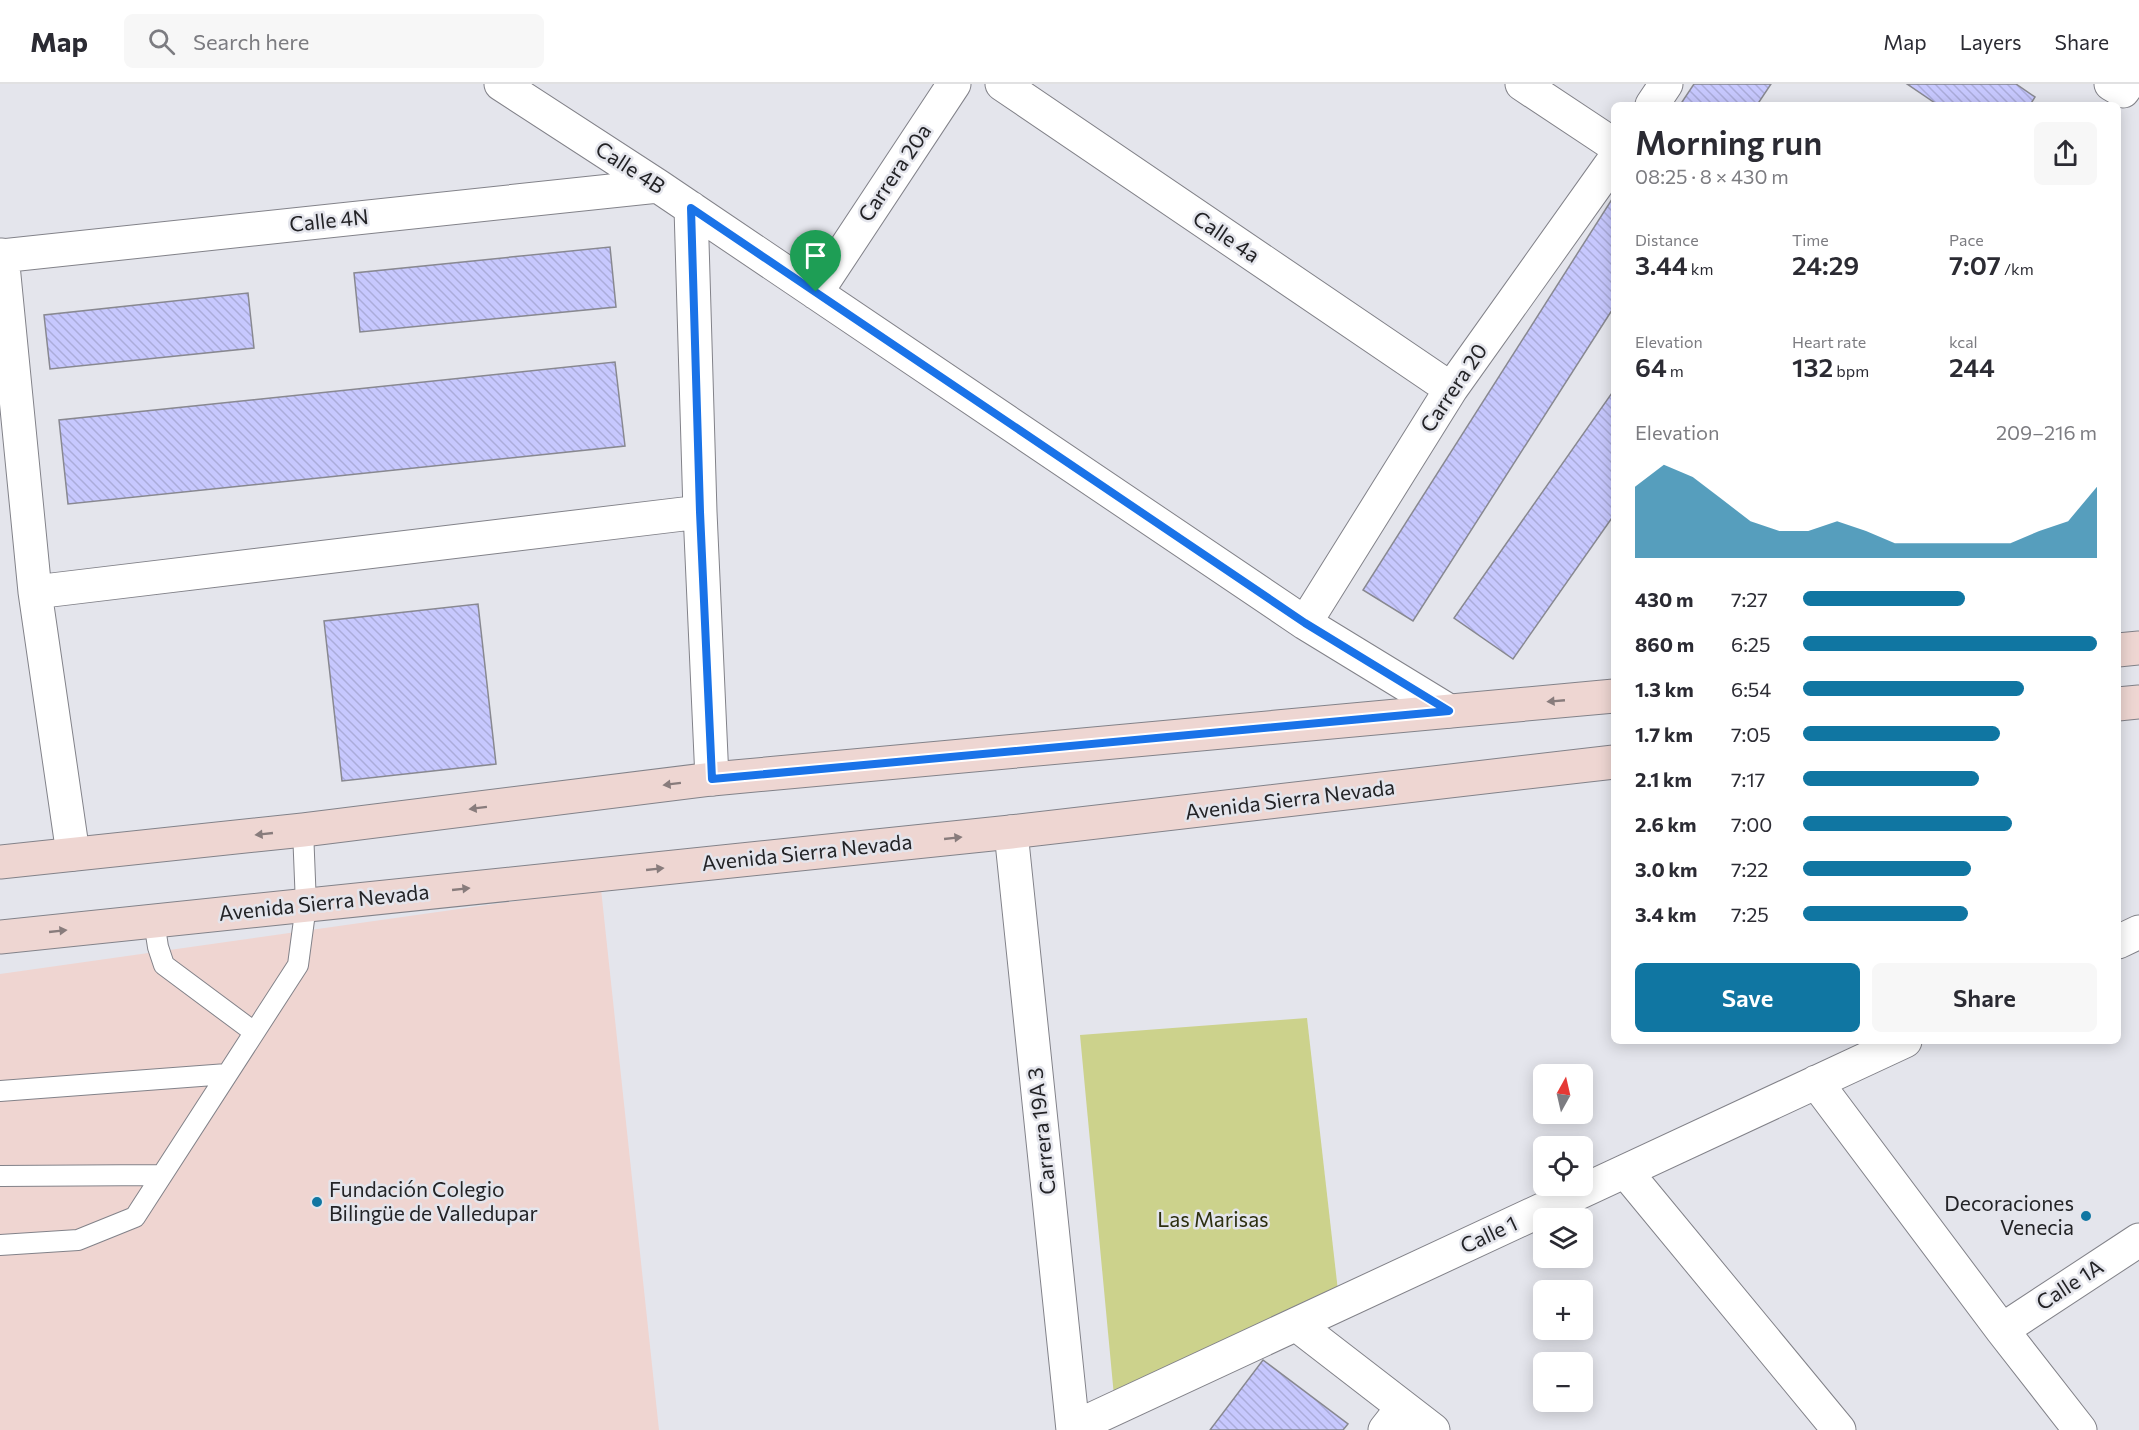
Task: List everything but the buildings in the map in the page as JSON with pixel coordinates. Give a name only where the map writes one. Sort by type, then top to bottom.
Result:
[{"type":"main road","points":[[2121,650],[2139,648]]},
{"type":"main road","points":[[0,862],[303,830],[712,779],[1611,696]]},
{"type":"main road","points":[[2121,704],[2139,702]]},
{"type":"main road","name":"Avenida Sierra Nevada","points":[[0,937],[1011,832],[1611,762]]},
{"type":"street","name":"Calle 4B","points":[[501,84],[691,208],[1305,623],[1449,711]]},
{"type":"street","name":"Carrera 20a","points":[[816,292],[954,84]]},
{"type":"street","name":"Calle 4a","points":[[1002,84],[1451,389]]},
{"type":"street","points":[[1522,84],[1611,143]]},
{"type":"street","points":[[1654,102],[1666,84]]},
{"type":"street","name":"Carrera 20","points":[[1305,623],[1451,389],[1611,164]]},
{"type":"street","name":"Calle 4N","points":[[1,255],[658,186]]},
{"type":"street","points":[[691,208],[700,512],[712,779]]},
{"type":"street","points":[[1,255],[35,592],[73,854]]},
{"type":"street","points":[[35,592],[700,512]]},
{"type":"street","name":"Carrera 19A 3","points":[[1011,832],[1073,1429]]},
{"type":"street","points":[[2121,941],[2139,932]]},
{"type":"street","name":"Calle 1","points":[[1073,1429],[1899,1044]]},
{"type":"street","points":[[1816,1083],[2080,1430]]},
{"type":"street","points":[[1626,1172],[1839,1430]]},
{"type":"street","name":"Calle 1A","points":[[2002,1330],[2139,1240]]},
{"type":"street","points":[[1297,1325],[1394,1418],[1433,1430]]},
{"type":"lane","points":[[0,1245],[78,1240],[135,1217],[297,965],[306,905],[303,830]]},
{"type":"lane","points":[[154,921],[158,947],[164,965],[254,1032]]},
{"type":"lane","points":[[0,1091],[228,1074]]},
{"type":"lane","points":[[0,1176],[162,1175]]},
{"type":"shaded area","name":"Fundación Colegio Bilingüe de Valledupar","points":[[601,889],[659,1430],[0,1430],[0,974]]},
{"type":"green space","name":"Las Marisas","points":[[1307,1018],[1338,1291],[1114,1396],[1080,1035]]},
{"type":"place","name":"Fundación Colegio Bilingüe de Valledupar","points":[[317,1202]]},
{"type":"place","name":"Decoraciones Venecia","points":[[2086,1216]]},
{"type":"route","points":[[691,208],[816,292],[1305,623],[1449,711],[712,779],[700,512],[691,208]]}]
